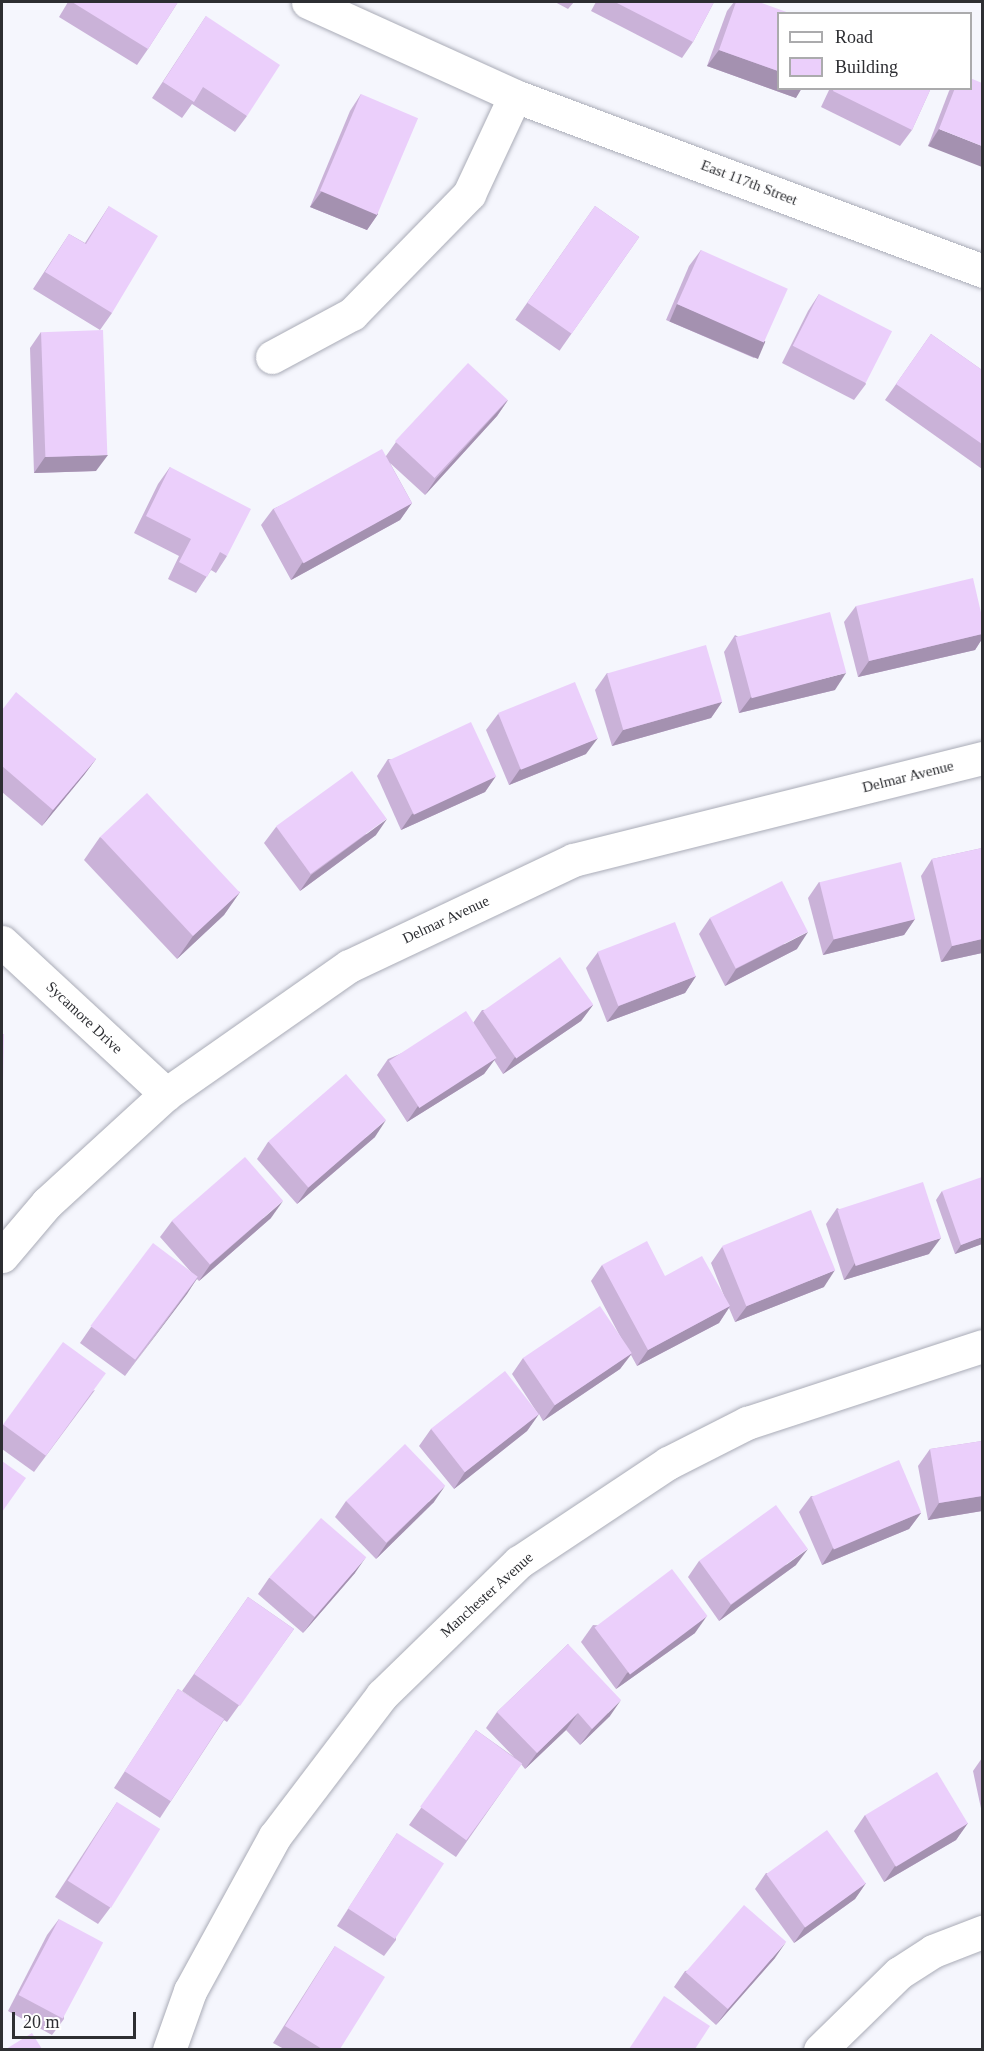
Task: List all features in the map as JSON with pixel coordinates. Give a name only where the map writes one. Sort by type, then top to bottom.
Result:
[{"type":"street","name":"East 117th Street","points":[[308,2],[516,96],[982,271]]},
{"type":"street","points":[[272,357],[352,314],[469,194],[516,96]]},
{"type":"street","name":"Delmar Avenue","points":[[2,1256],[46,1203],[166,1094],[349,966],[573,860],[982,759]]},
{"type":"street","name":"Sycamore Drive","points":[[2,942],[166,1094]]},
{"type":"street","name":"Manchester Avenue","points":[[169,2049],[190,1991],[275,1836],[382,1695],[519,1562],[668,1463],[747,1423],[982,1346]]},
{"type":"street","points":[[820,2049],[899,1973],[933,1951],[982,1932]]},
{"type":"building","points":[[72,2],[178,2],[148,49]]},
{"type":"building","points":[[615,2],[714,2],[693,42]]},
{"type":"building","points":[[736,2],[759,2],[786,12],[777,12],[777,71],[719,50]]},
{"type":"building","points":[[206,16],[280,65],[247,116],[203,87],[194,102],[163,82]]},
{"type":"building","points":[[972,79],[982,83],[982,146],[939,129],[954,90],[972,90]]},
{"type":"building","points":[[833,90],[930,90],[912,130]]},
{"type":"building","points":[[361,94],[418,118],[377,215],[320,191]]},
{"type":"building","points":[[109,206],[158,236],[112,313],[45,272],[69,234],[86,244]]},
{"type":"building","points":[[595,206],[639,237],[572,334],[527,303]]},
{"type":"building","points":[[701,250],[788,289],[764,343],[677,304]]},
{"type":"building","points":[[819,294],[892,331],[866,383],[793,346]]},
{"type":"building","points":[[103,330],[107,455],[45,457],[41,332]]},
{"type":"building","points":[[931,334],[982,370],[982,444],[896,384]]},
{"type":"building","points":[[468,363],[507,400],[435,478],[395,441]]},
{"type":"building","points":[[382,449],[412,503],[304,563],[274,509]]},
{"type":"building","points":[[170,467],[251,509],[227,556],[220,552],[207,577],[179,562],[191,539],[146,516]]},
{"type":"building","points":[[973,578],[982,617],[982,634],[869,661],[856,606]]},
{"type":"building","points":[[830,612],[846,673],[752,698],[735,637]]},
{"type":"building","points":[[706,645],[722,702],[623,730],[607,673]]},
{"type":"building","points":[[575,682],[598,739],[521,770],[498,713]]},
{"type":"building","points":[[16,692],[96,759],[53,810],[2,766],[2,710]]},
{"type":"building","points":[[471,722],[496,776],[414,815],[389,760]]},
{"type":"building","points":[[352,771],[387,819],[311,874],[276,826]]},
{"type":"building","points":[[147,793],[240,892],[193,936],[100,837]]},
{"type":"building","points":[[982,848],[982,939],[952,946],[932,859]]},
{"type":"building","points":[[901,862],[915,919],[834,940],[819,882]]},
{"type":"building","points":[[782,881],[808,932],[736,969],[710,918]]},
{"type":"building","points":[[675,922],[696,976],[618,1006],[598,952]]},
{"type":"building","points":[[560,957],[593,1005],[516,1058],[483,1011]]},
{"type":"building","points":[[466,1011],[496,1058],[419,1108],[389,1061]]},
{"type":"building","points":[[2,1034],[4,1034],[2,1128]]},
{"type":"building","points":[[346,1074],[386,1120],[308,1188],[268,1142]]},
{"type":"building","points":[[245,1157],[283,1201],[210,1264],[172,1221]]},
{"type":"building","points":[[982,1177],[982,1237],[961,1245],[942,1191]]},
{"type":"building","points":[[923,1182],[941,1238],[856,1266],[837,1210]]},
{"type":"building","points":[[811,1210],[835,1270],[746,1306],[722,1246]]},
{"type":"building","points":[[647,1241],[665,1276],[702,1256],[730,1306],[648,1350],[602,1265]]},
{"type":"building","points":[[153,1243],[198,1277],[135,1360],[90,1326]]},
{"type":"building","points":[[600,1306],[632,1353],[555,1405],[523,1358]]},
{"type":"building","points":[[63,1342],[106,1373],[46,1456],[3,1425]]},
{"type":"building","points":[[505,1371],[539,1414],[465,1472],[431,1429]]},
{"type":"building","points":[[982,1441],[982,1496],[939,1503],[930,1449]]},
{"type":"building","points":[[405,1444],[445,1486],[386,1543],[346,1501]]},
{"type":"building","points":[[899,1460],[921,1512],[834,1550],[812,1497]]},
{"type":"building","points":[[2,1461],[26,1478],[2,1512]]},
{"type":"building","points":[[776,1505],[808,1549],[731,1605],[699,1561]]},
{"type":"building","points":[[321,1518],[366,1557],[314,1617],[269,1578]]},
{"type":"building","points":[[672,1569],[708,1616],[630,1674],[595,1627]]},
{"type":"building","points":[[248,1597],[294,1629],[240,1706],[194,1674]]},
{"type":"building","points":[[568,1644],[621,1700],[592,1729],[578,1713],[537,1753],[497,1712]]},
{"type":"building","points":[[178,1689],[224,1719],[171,1801],[125,1771]]},
{"type":"building","points":[[476,1730],[522,1764],[466,1840],[420,1807]]},
{"type":"building","points":[[937,1772],[968,1823],[896,1867],[865,1815]]},
{"type":"building","points":[[117,1802],[160,1829],[111,1908],[68,1881]]},
{"type":"building","points":[[827,1830],[866,1883],[805,1927],[766,1874]]},
{"type":"building","points":[[397,1833],[444,1863],[395,1939],[348,1908]]},
{"type":"building","points":[[744,1905],[786,1942],[728,2009],[686,1972]]},
{"type":"building","points":[[59,1919],[103,1942],[63,2018],[19,1995]]},
{"type":"building","points":[[335,1946],[385,1977],[340,2049],[322,2049],[285,2026]]},
{"type":"building","points":[[664,1996],[710,2026],[695,2049],[629,2049]]},
{"type":"building","points":[[32,2033],[42,2049],[6,2049]]}]
